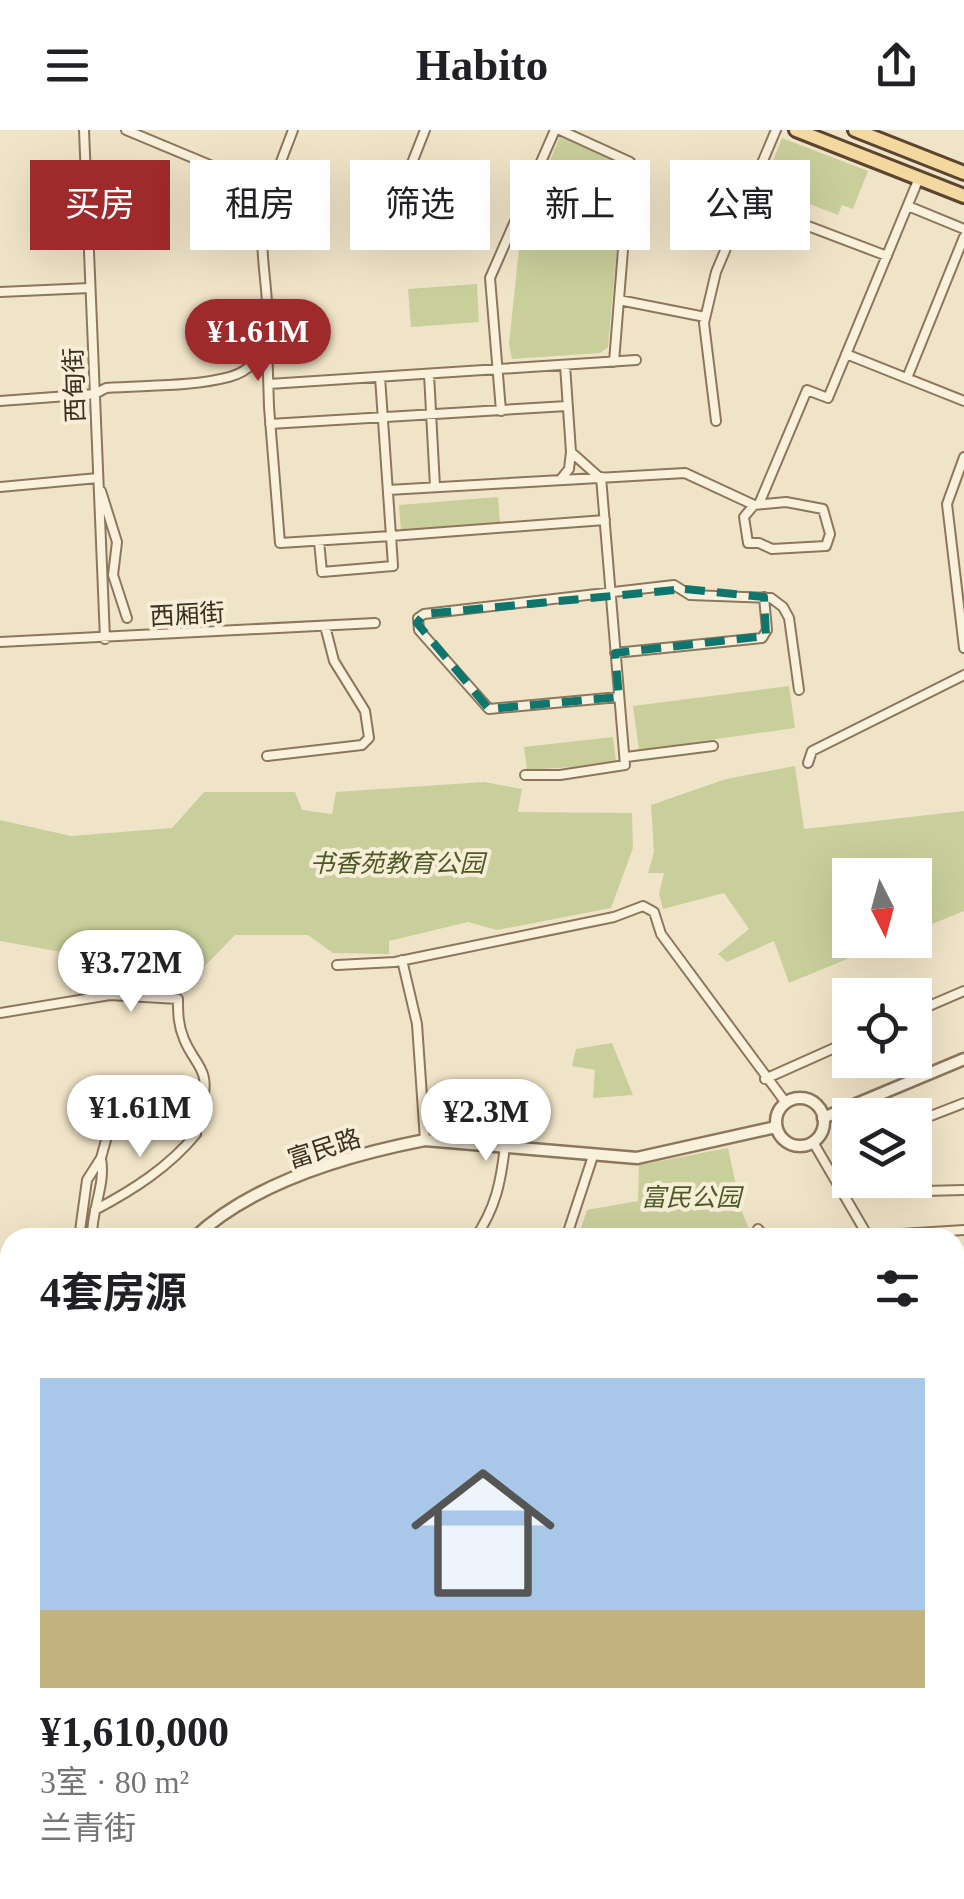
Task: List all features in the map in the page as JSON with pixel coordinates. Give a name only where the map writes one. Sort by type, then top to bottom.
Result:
[{"type":"main road","points":[[796,130],[964,196]]},
{"type":"main road","points":[[855,130],[964,173]]},
{"type":"street","name":"西甸街","points":[[84,130],[105,638]]},
{"type":"street","points":[[126,130],[198,160]]},
{"type":"street","points":[[282,160],[293,130]]},
{"type":"street","points":[[413,160],[425,130]]},
{"type":"street","points":[[500,411],[490,278],[558,130],[630,162],[614,362]]},
{"type":"street","points":[[763,160],[776,130]]},
{"type":"street","points":[[388,490],[684,473],[756,504],[786,502],[823,508],[830,534],[826,546],[772,549],[748,543],[744,517],[756,504],[807,390],[828,398],[919,178]]},
{"type":"street","points":[[908,206],[964,229]]},
{"type":"street","points":[[810,227],[887,256]]},
{"type":"street","points":[[907,378],[964,237]]},
{"type":"street","points":[[263,250],[270,424],[280,543],[605,520]]},
{"type":"street","points":[[716,421],[705,317],[725,250]]},
{"type":"street","points":[[0,292],[90,288]]},
{"type":"street","points":[[619,300],[705,317]]},
{"type":"street","points":[[0,401],[94,394],[106,388],[231,376],[258,359],[267,340]]},
{"type":"street","points":[[846,354],[964,400]]},
{"type":"street","points":[[269,384],[636,360]]},
{"type":"street","points":[[561,479],[569,469],[571,452],[565,365]]},
{"type":"street","points":[[429,374],[436,487]]},
{"type":"street","points":[[320,541],[322,572],[393,566],[380,377]]},
{"type":"street","points":[[270,424],[567,406]]},
{"type":"street","points":[[525,775],[623,768],[626,758],[600,476],[571,452]]},
{"type":"street","points":[[964,457],[947,504],[964,648]]},
{"type":"street","points":[[0,486],[98,480],[118,542],[113,575],[127,618]]},
{"type":"street","points":[[620,697],[489,709],[417,624],[424,614],[674,584],[690,595],[772,598],[783,606],[789,618],[799,690]]},
{"type":"street","points":[[615,653],[762,638],[767,630],[764,598]]},
{"type":"street","name":"西厢街","points":[[0,642],[376,623]]},
{"type":"street","points":[[267,756],[362,745],[369,738],[365,711],[334,660],[325,626]]},
{"type":"street","points":[[808,763],[812,751],[964,675]]},
{"type":"street","points":[[626,758],[712,746]]},
{"type":"street","points":[[337,965],[402,960],[614,917],[643,906],[654,912],[661,934],[786,1104]]},
{"type":"street","points":[[402,960],[417,1024],[425,1140]]},
{"type":"street","points":[[932,1005],[964,991]]},
{"type":"street","points":[[0,1013],[110,995],[178,998],[178,1020],[206,1086],[202,1099],[170,1116],[154,1108],[151,1089]]},
{"type":"street","points":[[765,1079],[832,1049]]},
{"type":"street","points":[[880,1098],[964,1059]]},
{"type":"street","points":[[806,1100],[818,1108],[824,1118],[822,1130],[812,1142],[790,1144],[776,1128],[778,1114],[786,1104],[806,1100]]},
{"type":"street","points":[[932,1115],[964,1102]]},
{"type":"street","points":[[95,1210],[130,1191],[180,1154],[196,1134],[185,1108]]},
{"type":"street","points":[[79,1228],[86,1180],[101,1158],[114,1111]]},
{"type":"street","points":[[824,1118],[832,1116]]},
{"type":"street","name":"富民路","points":[[206,1228],[268,1186],[425,1140],[593,1156],[653,1156],[776,1128]]},
{"type":"street","points":[[812,1142],[864,1228]]},
{"type":"street","points":[[482,1228],[492,1214],[505,1146]]},
{"type":"street","points":[[569,1228],[593,1156]]},
{"type":"street","points":[[93,1228],[104,1173],[101,1158]]},
{"type":"street","points":[[932,1191],[964,1190]]},
{"type":"highlighted area","points":[[685,589],[764,597],[766,636],[615,653],[619,697],[489,709],[417,623],[424,614]]},
{"type":"green space","points":[[561,134],[616,160],[550,160]]},
{"type":"green space","points":[[782,138],[868,171],[853,209],[842,205],[838,215],[810,204],[810,160],[773,160]]},
{"type":"green space","points":[[519,250],[617,250],[608,347],[600,353],[512,359],[509,344]]},
{"type":"green space","points":[[477,284],[479,322],[411,327],[408,289]]},
{"type":"green space","points":[[498,497],[500,523],[401,530],[399,505]]},
{"type":"green space","points":[[789,686],[795,728],[639,750],[633,706]]},
{"type":"green space","points":[[613,737],[616,761],[527,770],[524,747]]},
{"type":"green space","points":[[795,766],[804,829],[964,811],[964,911],[932,924],[932,858],[832,858],[832,958],[849,958],[789,983],[774,941],[727,962],[718,954],[749,929],[724,893],[663,909],[659,894],[664,873],[648,873],[654,852],[651,805],[726,779]]},
{"type":"green space","name":"书香苑教育公园","points":[[484,782],[522,789],[518,812],[632,813],[633,848],[611,908],[497,930],[468,922],[389,941],[389,954],[333,953],[308,935],[235,935],[205,966],[106,960],[0,941],[0,820],[71,836],[172,828],[204,792],[295,792],[302,810],[332,814],[336,792]]},
{"type":"green space","points":[[612,1043],[633,1095],[593,1098],[595,1070],[572,1066],[576,1049]]},
{"type":"green space","name":"富民公园","points":[[728,1148],[748,1228],[581,1228],[587,1210],[638,1201],[639,1165]]}]
